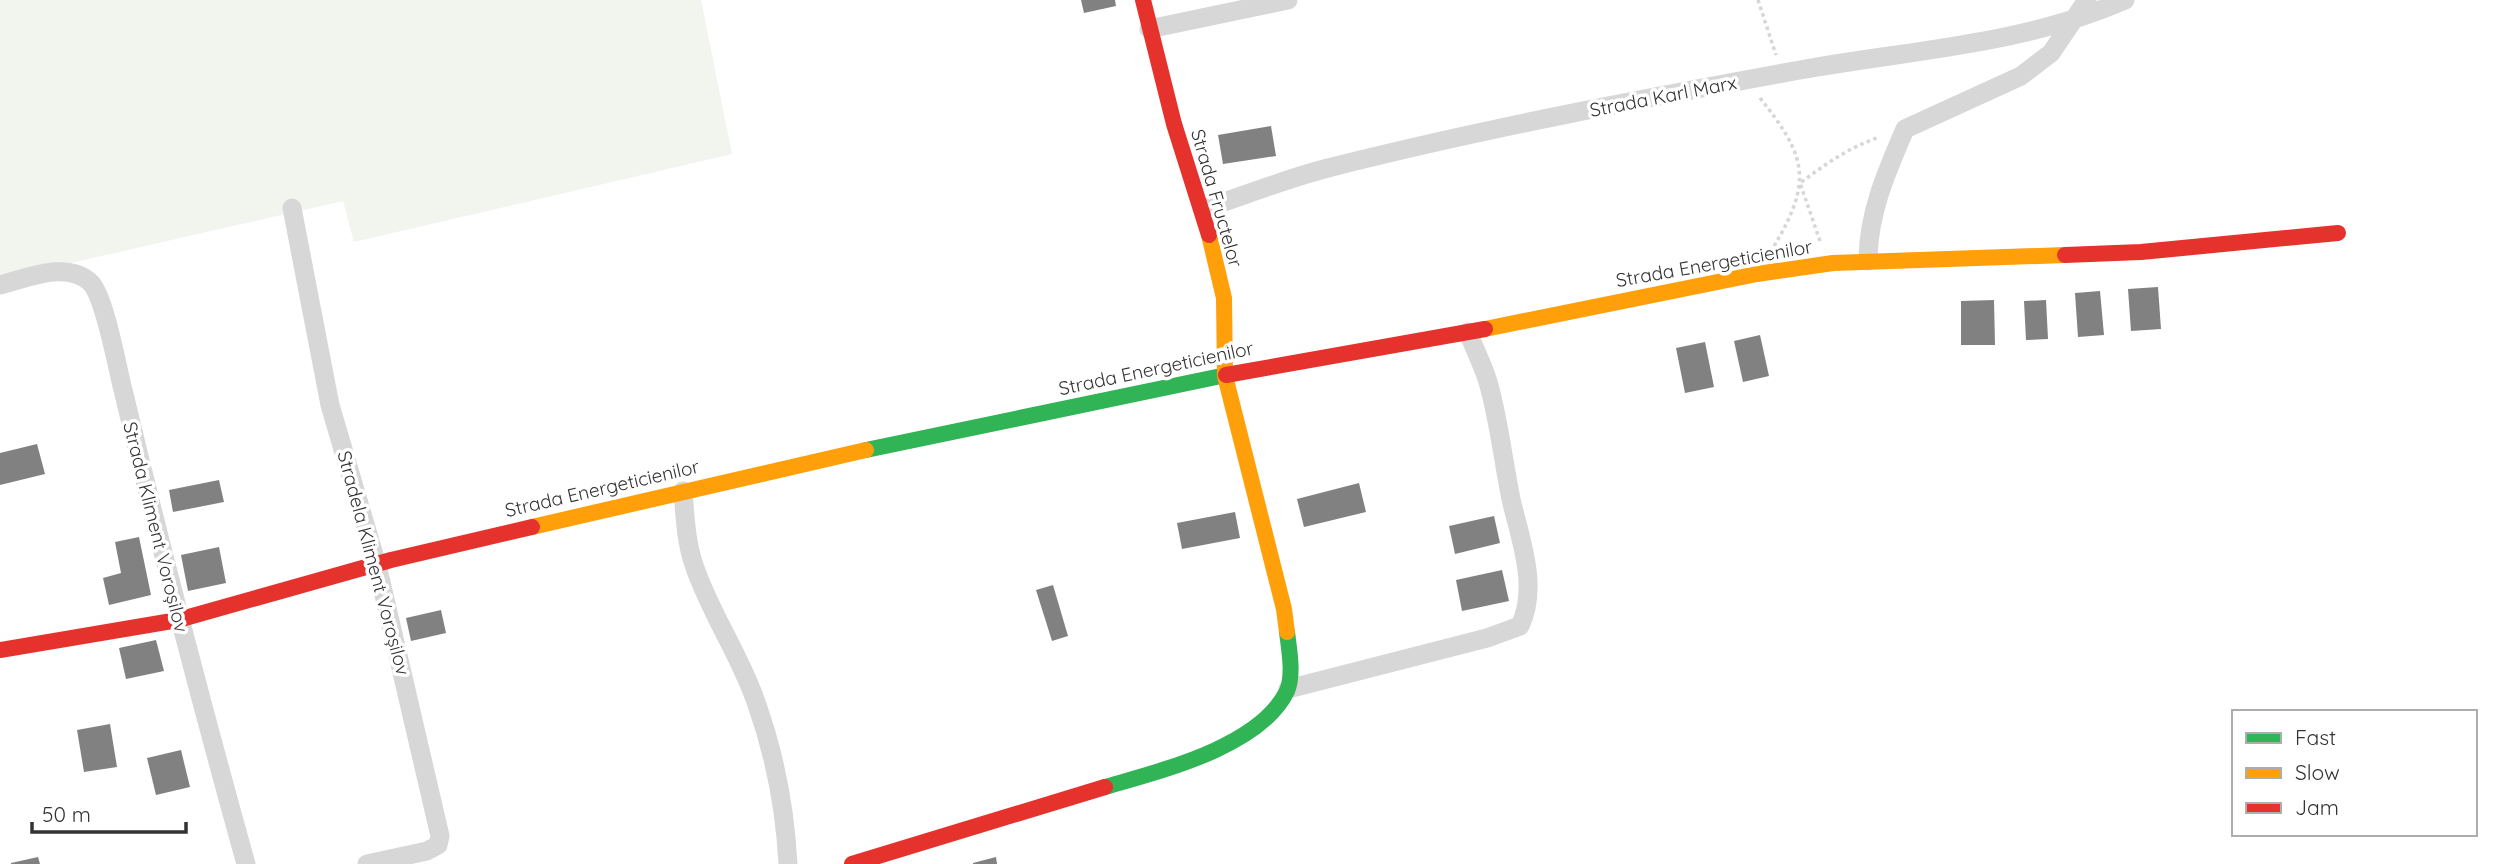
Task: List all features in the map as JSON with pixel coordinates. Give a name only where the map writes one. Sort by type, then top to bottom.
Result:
[{"type":"street","name":"Strada Fructelor","points":[[1143,0],[1174,124],[1203,209],[1224,298],[1225,376],[1236,430],[1283,609],[1290,655],[1288,689]]},
{"type":"street","points":[[1149,29],[1288,0]]},
{"type":"street","points":[[1868,261],[1868,232],[1882,184],[1905,129],[2021,76],[2051,53],[2087,0]]},
{"type":"street","name":"Strada Karl Marx","points":[[1203,209],[1321,170],[1492,131],[1781,73],[1976,44],[2074,20],[2125,0]]},
{"type":"street","name":"Stradela Kliment Voroșilov","points":[[292,208],[330,405],[377,565],[440,835],[438,845],[427,851],[367,864]]},
{"type":"street","name":"Strada Energeticienilor","points":[[0,650],[178,620],[300,584],[796,464],[1300,360],[1468,332],[1758,274],[1833,263],[2141,252],[2338,233]]},
{"type":"street","name":"Strada Kliment Voroșilov","points":[[0,285],[52,272],[75,272],[93,285],[110,338],[178,620],[246,864]]},
{"type":"street","points":[[852,864],[1186,762],[1248,732],[1276,707],[1288,689],[1487,638],[1520,626],[1526,612],[1528,595],[1523,537],[1512,501],[1488,381],[1468,332]]},
{"type":"street","points":[[682,492],[693,564],[713,614],[755,699],[771,749],[785,811],[788,864]]},
{"type":"path","points":[[1758,0],[1781,73]]},
{"type":"path","points":[[1730,83],[1757,95],[1783,128],[1798,156],[1800,183],[1817,237],[1833,263]]},
{"type":"path","points":[[1758,274],[1794,209],[1800,183],[1858,144],[1905,129]]},
{"type":"shaded area","points":[[0,0],[701,0],[732,154],[354,242],[343,201],[0,279]]},
{"type":"building","points":[[1081,0],[1115,0],[1116,6],[1084,13]]},
{"type":"building","points":[[1271,126],[1276,156],[1223,164],[1218,135]]},
{"type":"building","points":[[2158,287],[2161,329],[2131,331],[2128,289]]},
{"type":"building","points":[[2100,291],[2104,335],[2078,337],[2075,293]]},
{"type":"building","points":[[1994,300],[1995,345],[1961,345],[1961,301]]},
{"type":"building","points":[[2046,300],[2048,339],[2026,340],[2024,301]]},
{"type":"building","points":[[1760,335],[1769,376],[1743,382],[1734,341]]},
{"type":"building","points":[[1705,342],[1714,387],[1685,393],[1676,348]]},
{"type":"building","points":[[37,444],[45,474],[0,485],[0,453]]},
{"type":"building","points":[[219,480],[224,502],[173,512],[169,490]]},
{"type":"building","points":[[1359,483],[1366,512],[1304,527],[1297,499]]},
{"type":"building","points":[[1235,512],[1240,538],[1182,549],[1177,523]]},
{"type":"building","points":[[1494,516],[1500,543],[1455,554],[1449,526]]},
{"type":"building","points":[[139,537],[151,595],[109,605],[103,578],[121,573],[115,542]]},
{"type":"building","points":[[219,547],[226,583],[188,591],[181,555]]},
{"type":"building","points":[[1502,570],[1509,601],[1462,611],[1456,580]]},
{"type":"building","points":[[1053,585],[1068,636],[1052,641],[1036,590]]},
{"type":"building","points":[[441,610],[446,633],[411,641],[406,618]]},
{"type":"building","points":[[156,640],[164,671],[126,679],[119,648]]},
{"type":"building","points":[[110,724],[117,767],[84,772],[77,730]]},
{"type":"building","points":[[181,750],[190,787],[156,795],[147,758]]},
{"type":"building","points":[[38,857],[40,864],[11,864],[11,863]]},
{"type":"building","points":[[996,857],[997,864],[973,864],[973,863]]},
{"type":"traffic: fast","points":[[866,450],[1226,375]]},
{"type":"traffic: fast","points":[[1105,787],[1206,754],[1232,742],[1274,711],[1289,685],[1291,670],[1287,632]]},
{"type":"traffic: slow","points":[[1209,235],[1224,298],[1225,376],[1284,609],[1287,632]]},
{"type":"traffic: slow","points":[[1485,329],[1757,274],[1833,263],[2065,255]]},
{"type":"traffic: slow","points":[[532,527],[866,450]]},
{"type":"traffic: jam","points":[[1143,0],[1174,124],[1209,235]]},
{"type":"traffic: jam","points":[[2065,255],[2141,252],[2338,233]]},
{"type":"traffic: jam","points":[[1226,375],[1485,329]]},
{"type":"traffic: jam","points":[[0,650],[178,620],[391,560],[532,527]]},
{"type":"traffic: jam","points":[[852,864],[1105,787]]}]
